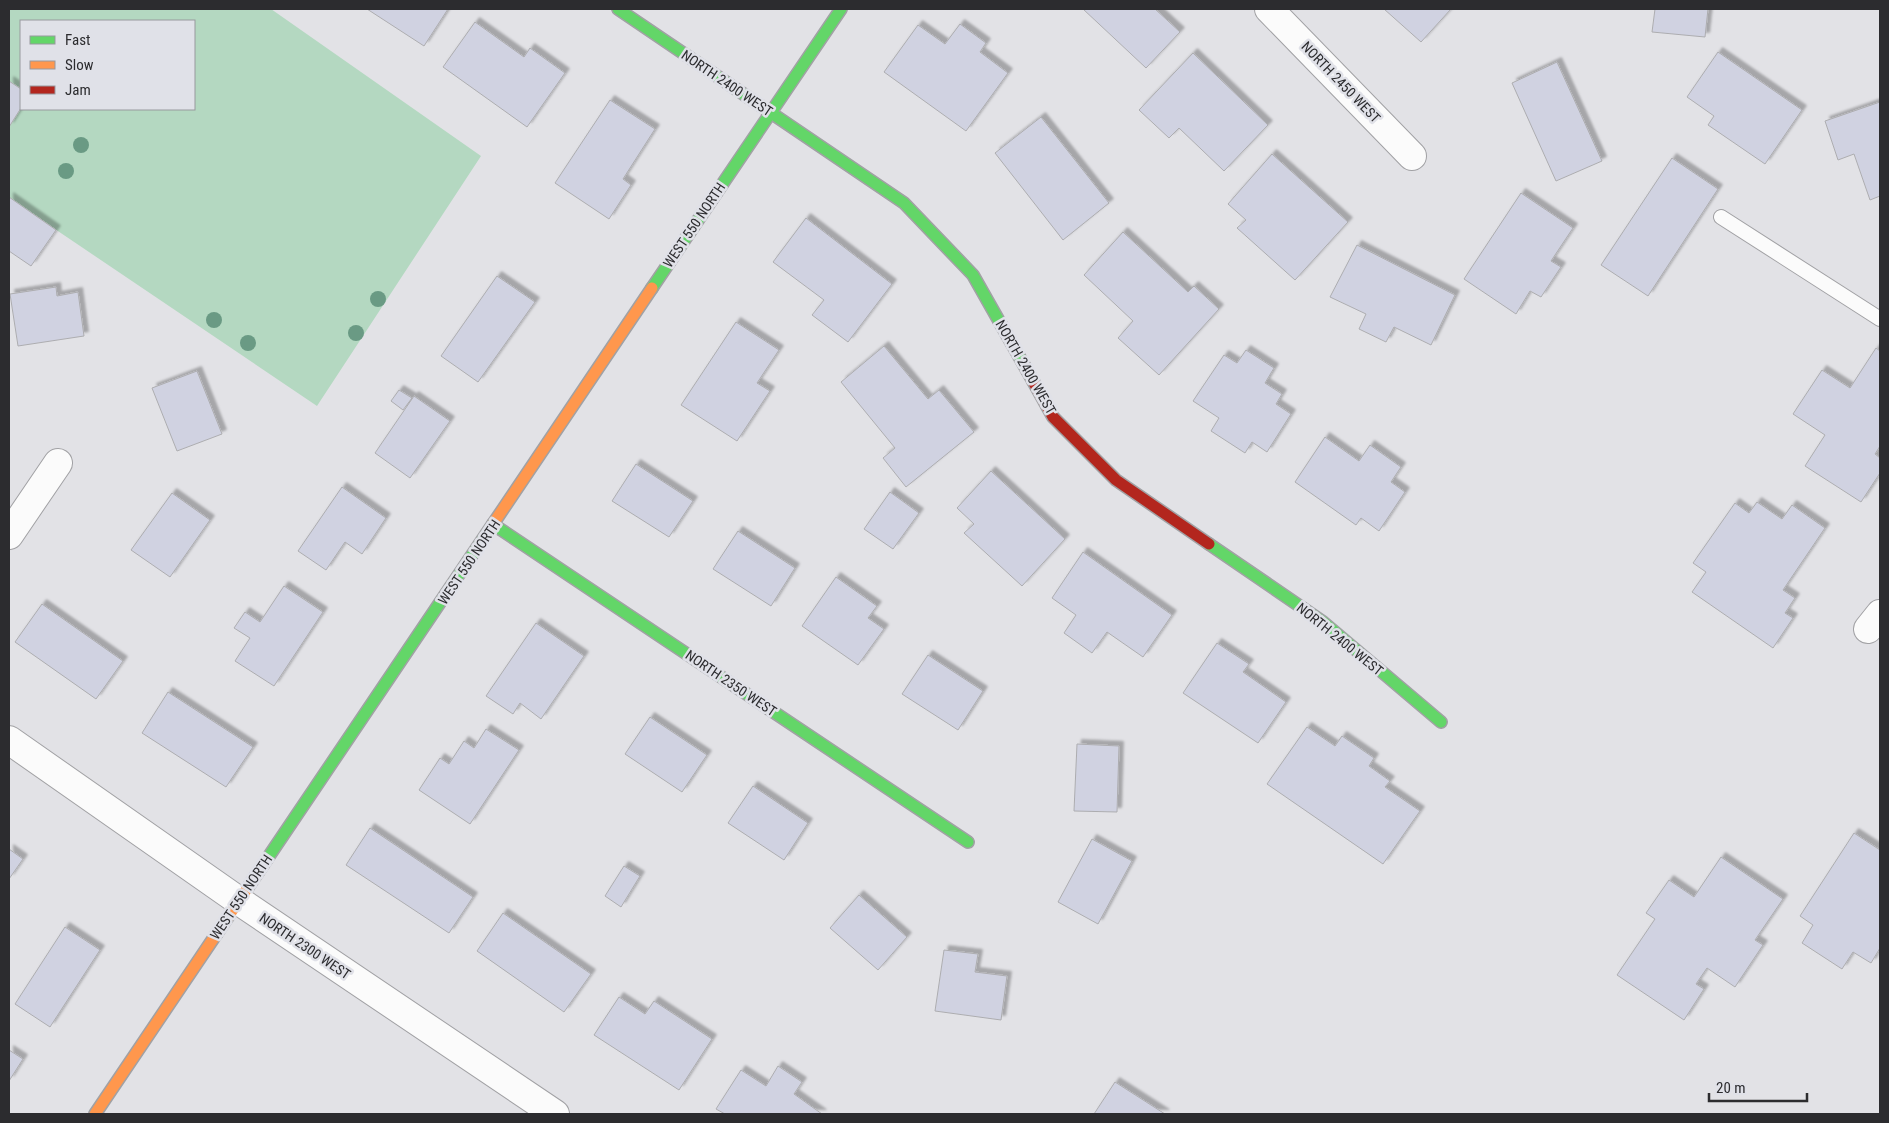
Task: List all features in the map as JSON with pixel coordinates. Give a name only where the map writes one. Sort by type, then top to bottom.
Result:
[{"type":"street","name":"NORTH 2400 WEST","points":[[618,9],[904,203],[973,275],[1053,417],[1116,480],[1323,622],[1441,722]]},
{"type":"street","name":"WEST 550 NORTH","points":[[95,1114],[841,9]]},
{"type":"street","name":"NORTH 2450 WEST","points":[[1274,10],[1412,156]]},
{"type":"street","points":[[9,535],[58,463]]},
{"type":"street","name":"NORTH 2350 WEST","points":[[494,525],[968,842]]},
{"type":"street","name":"NORTH 2300 WEST","points":[[9,740],[239,901],[555,1114]]},
{"type":"lane","points":[[1721,217],[1880,319]]},
{"type":"green space","points":[[9,9],[271,9],[481,156],[317,406],[9,198]]},
{"type":"building","points":[[367,9],[448,9],[424,46]]},
{"type":"building","points":[[1083,9],[1155,9],[1180,32],[1146,68]]},
{"type":"building","points":[[1384,9],[1451,9],[1421,42]]},
{"type":"building","points":[[1655,9],[1708,9],[1705,37],[1652,32]]},
{"type":"building","points":[[475,22],[524,57],[530,48],[565,73],[527,127],[443,67]]},
{"type":"building","points":[[960,24],[986,43],[980,52],[1008,73],[966,131],[884,72],[918,25],[945,44]]},
{"type":"building","points":[[1718,52],[1802,110],[1765,164],[1708,125],[1714,116],[1687,97]]},
{"type":"building","points":[[1193,53],[1268,125],[1224,171],[1179,128],[1169,138],[1139,110]]},
{"type":"building","points":[[1557,62],[1602,161],[1556,181],[1512,83]]},
{"type":"building","points":[[9,81],[20,88],[20,110],[9,127]]},
{"type":"building","points":[[610,100],[655,129],[623,179],[631,185],[609,219],[555,183]]},
{"type":"building","points":[[1880,102],[1880,196],[1870,200],[1854,154],[1838,160],[1825,121]]},
{"type":"building","points":[[1041,117],[1109,203],[1063,240],[995,153]]},
{"type":"building","points":[[1272,154],[1348,222],[1295,280],[1237,228],[1246,220],[1228,204]]},
{"type":"building","points":[[1672,158],[1718,189],[1648,296],[1601,265]]},
{"type":"building","points":[[1521,193],[1573,228],[1551,261],[1561,267],[1541,297],[1530,291],[1516,314],[1464,279]]},
{"type":"building","points":[[9,197],[56,230],[31,266],[9,251]]},
{"type":"building","points":[[806,218],[892,284],[848,342],[812,315],[824,300],[773,262]]},
{"type":"building","points":[[1123,232],[1188,292],[1194,286],[1219,309],[1159,375],[1118,338],[1133,321],[1084,275]]},
{"type":"building","points":[[1357,245],[1455,295],[1431,345],[1394,327],[1386,342],[1359,329],[1366,314],[1330,297]]},
{"type":"building","points":[[497,276],[535,302],[478,382],[441,356]]},
{"type":"building","points":[[56,287],[57,296],[78,292],[84,336],[18,346],[10,294]]},
{"type":"building","points":[[736,322],[779,350],[757,383],[770,391],[737,441],[681,405]]},
{"type":"building","points":[[884,346],[928,399],[939,390],[974,432],[906,487],[883,458],[895,448],[841,382]]},
{"type":"building","points":[[1876,348],[1880,351],[1880,446],[1875,454],[1880,458],[1880,473],[1861,502],[1805,466],[1825,435],[1793,414],[1822,370],[1850,388]]},
{"type":"building","points":[[1246,350],[1274,368],[1265,383],[1282,394],[1276,404],[1291,414],[1267,452],[1252,442],[1245,453],[1211,431],[1219,418],[1193,401],[1224,355],[1237,363]]},
{"type":"building","points":[[197,371],[222,434],[177,451],[152,388]]},
{"type":"building","points":[[399,390],[412,398],[403,410],[391,401]]},
{"type":"building","points":[[414,396],[450,421],[410,478],[375,453]]},
{"type":"building","points":[[1325,437],[1359,461],[1370,445],[1401,467],[1391,482],[1405,492],[1379,531],[1361,518],[1356,525],[1295,482]]},
{"type":"building","points":[[636,464],[693,501],[669,537],[612,501]]},
{"type":"building","points":[[991,471],[1065,539],[1022,586],[964,533],[974,524],[957,508]]},
{"type":"building","points":[[342,487],[386,518],[362,554],[345,542],[326,570],[298,551]]},
{"type":"building","points":[[890,492],[919,513],[893,549],[864,529]]},
{"type":"building","points":[[172,493],[210,520],[170,577],[131,550]]},
{"type":"building","points":[[1757,502],[1782,519],[1792,505],[1825,528],[1783,590],[1795,598],[1785,613],[1793,618],[1773,648],[1692,592],[1706,572],[1693,563],[1735,503],[1749,513]]},
{"type":"building","points":[[738,531],[795,568],[771,606],[713,569]]},
{"type":"building","points":[[1083,552],[1172,615],[1143,657],[1107,632],[1092,653],[1064,633],[1076,615],[1052,598]]},
{"type":"building","points":[[836,577],[877,606],[868,618],[884,629],[858,665],[802,626]]},
{"type":"building","points":[[284,586],[323,612],[274,686],[235,661],[250,638],[234,628],[245,612],[260,622]]},
{"type":"building","points":[[42,604],[123,661],[96,699],[15,642]]},
{"type":"building","points":[[536,623],[584,656],[541,719],[520,703],[513,714],[486,696]]},
{"type":"building","points":[[1217,643],[1249,664],[1243,672],[1286,702],[1258,743],[1183,693]]},
{"type":"building","points":[[928,655],[983,691],[958,730],[902,694]]},
{"type":"building","points":[[168,692],[253,747],[226,787],[142,733]]},
{"type":"building","points":[[650,717],[707,755],[682,792],[625,754]]},
{"type":"building","points":[[1307,727],[1335,746],[1342,736],[1374,758],[1369,766],[1390,781],[1385,787],[1420,811],[1383,864],[1267,784]]},
{"type":"building","points":[[486,729],[519,750],[470,824],[419,790],[440,758],[449,764],[464,741],[474,748]]},
{"type":"building","points":[[1077,744],[1119,746],[1117,812],[1074,811]]},
{"type":"building","points":[[753,786],[808,823],[784,860],[728,823]]},
{"type":"building","points":[[370,828],[473,897],[449,933],[346,865]]},
{"type":"building","points":[[1854,833],[1880,850],[1880,948],[1871,963],[1853,952],[1842,969],[1802,943],[1813,925],[1800,916]]},
{"type":"building","points":[[1092,839],[1132,861],[1098,924],[1058,902]]},
{"type":"building","points":[[9,849],[23,859],[9,879]]},
{"type":"building","points":[[1721,857],[1783,899],[1755,940],[1763,945],[1735,987],[1707,968],[1696,984],[1704,989],[1684,1020],[1617,975],[1655,919],[1646,913],[1669,880],[1694,897]]},
{"type":"building","points":[[624,866],[640,876],[621,907],[605,896]]},
{"type":"building","points":[[859,895],[907,937],[878,970],[830,928]]},
{"type":"building","points":[[503,913],[591,974],[564,1012],[477,951]]},
{"type":"building","points":[[65,927],[100,950],[50,1027],[15,1004]]},
{"type":"building","points":[[944,950],[978,954],[975,972],[1007,976],[1001,1020],[935,1011]]},
{"type":"building","points":[[619,997],[645,1014],[654,1001],[712,1039],[679,1090],[594,1035]]},
{"type":"building","points":[[9,1050],[23,1059],[9,1081]]},
{"type":"building","points":[[778,1066],[802,1082],[794,1094],[822,1114],[725,1114],[716,1109],[741,1070],[766,1086]]},
{"type":"building","points":[[1115,1082],[1165,1114],[1094,1114]]},
{"type":"traffic: fast","points":[[618,9],[904,203],[973,275],[1033,381]]},
{"type":"traffic: fast","points":[[652,288],[841,9]]},
{"type":"traffic: fast","points":[[263,865],[493,524]]},
{"type":"traffic: fast","points":[[494,525],[968,842]]},
{"type":"traffic: fast","points":[[1209,544],[1323,622],[1441,722]]},
{"type":"traffic: slow","points":[[493,524],[652,288]]},
{"type":"traffic: slow","points":[[95,1114],[263,865]]},
{"type":"traffic: jam","points":[[1033,381],[1053,417],[1116,480],[1209,544]]}]
